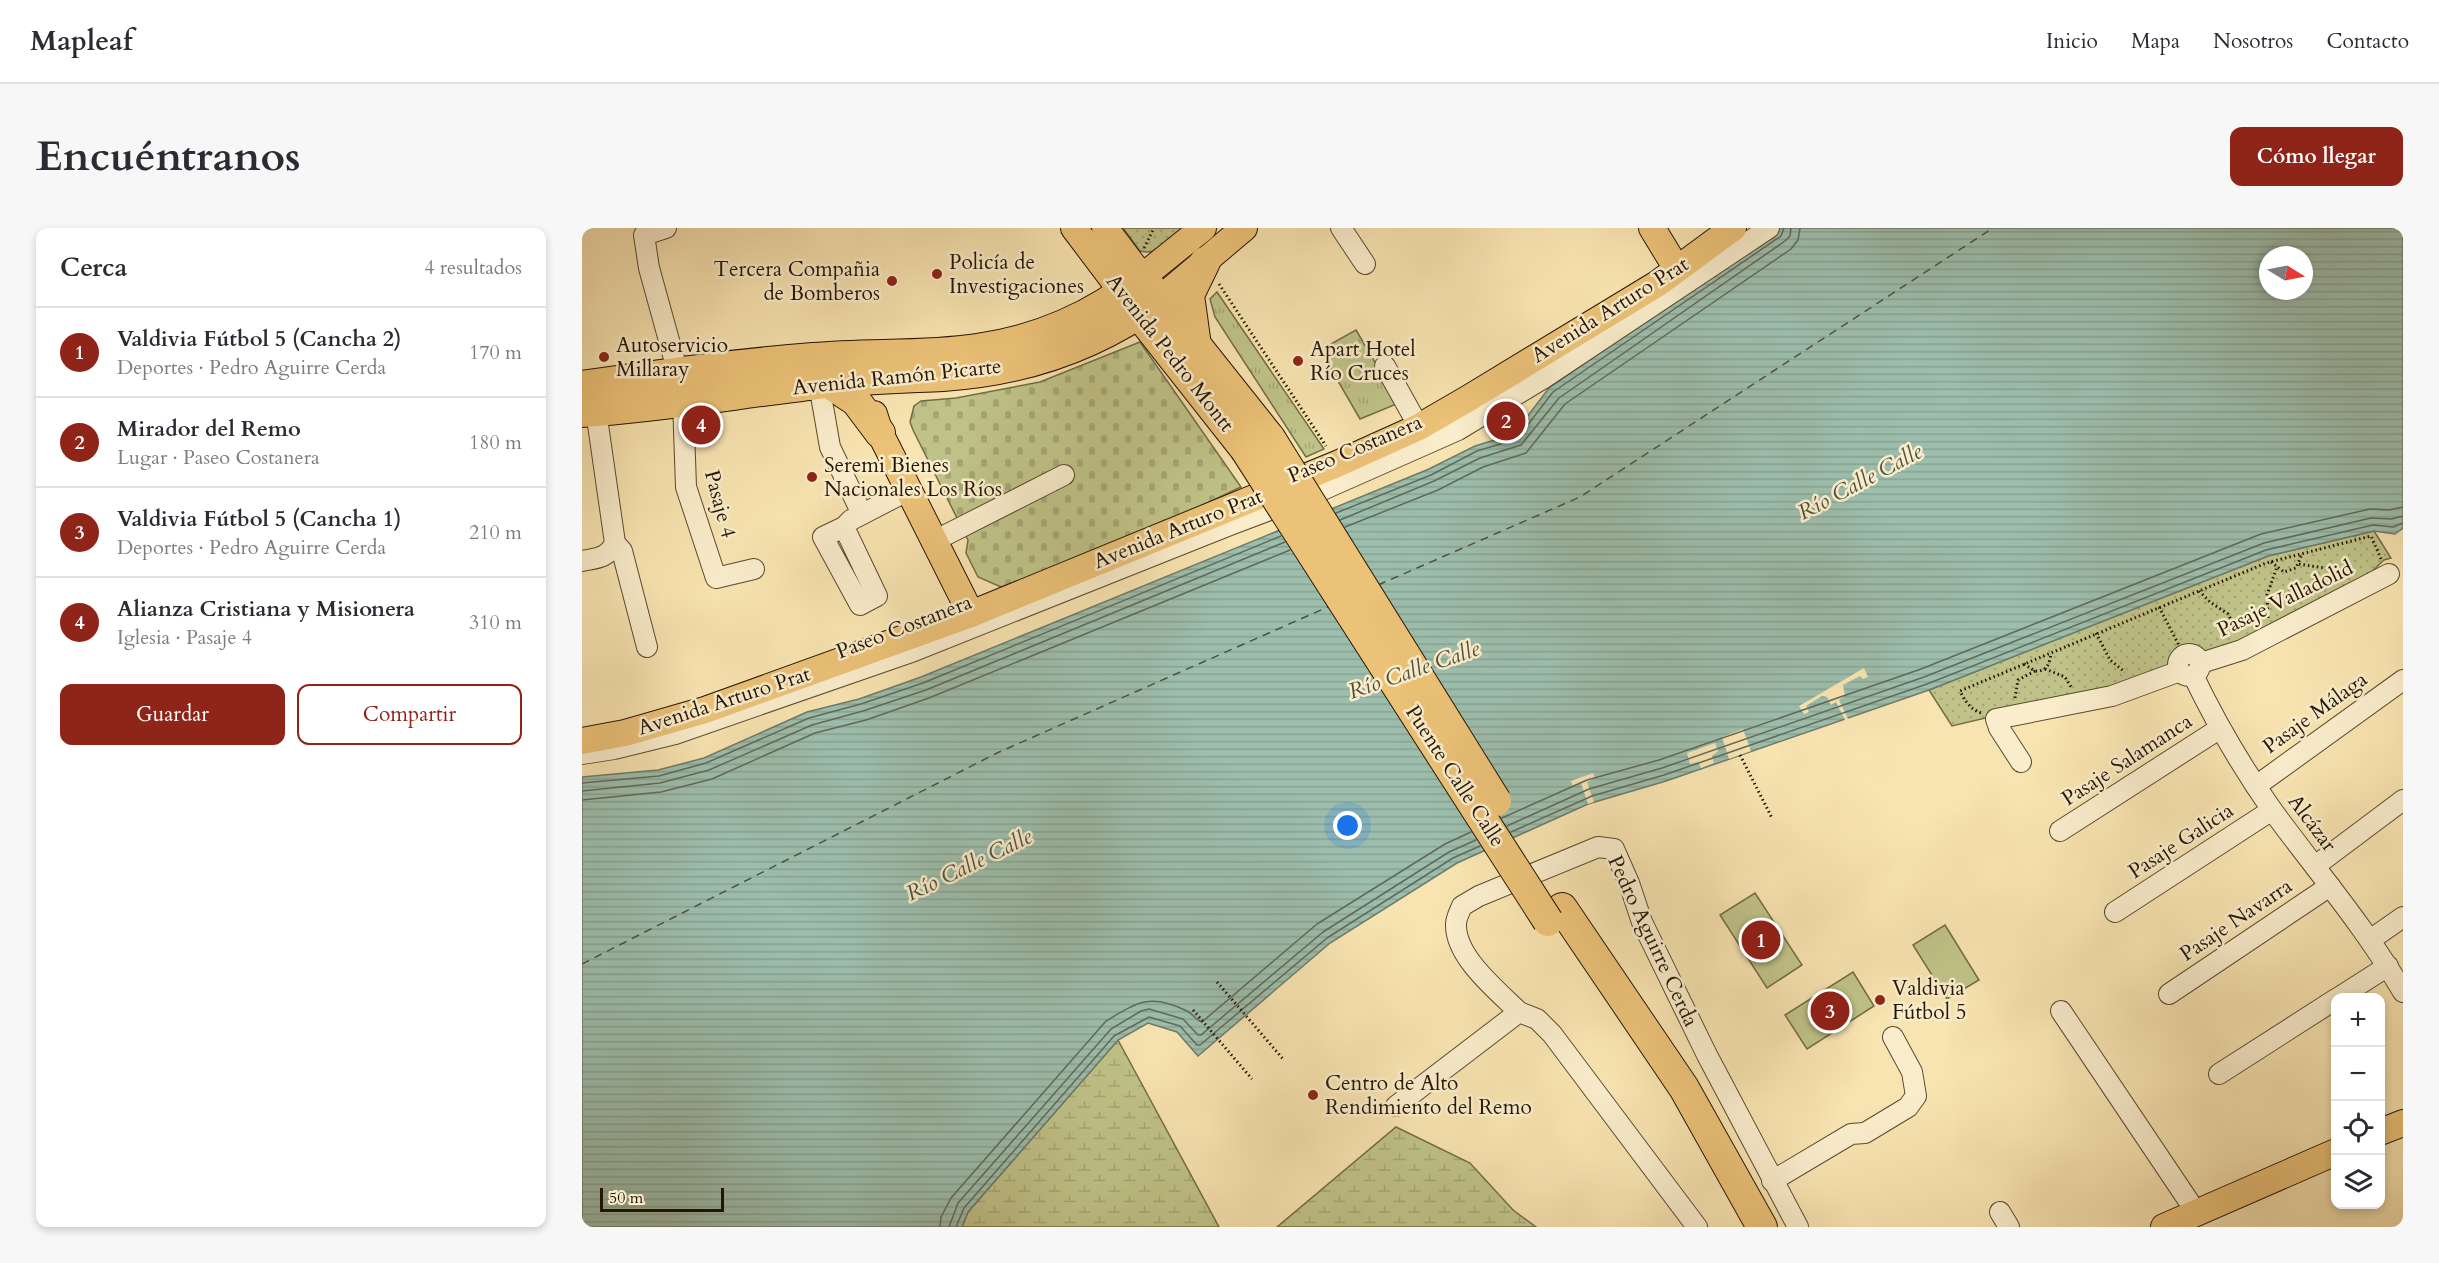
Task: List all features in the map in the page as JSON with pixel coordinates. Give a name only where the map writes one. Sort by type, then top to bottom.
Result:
[{"type":"highway","points":[[1196,346],[1189,295],[1205,262]]},
{"type":"highway","name":"Avenida Ramón Picarte","points":[[587,403],[680,387],[829,376],[910,365],[1025,339],[1075,320],[1141,289]]},
{"type":"highway","name":"Avenida Pedro Montt","points":[[1141,289],[1196,346],[1257,444]]},
{"type":"highway","name":"Avenida Pedro Montt","points":[[1141,289],[1257,444]]},
{"type":"highway","name":"Avenida Ramón Picarte","points":[[829,376],[910,365]]},
{"type":"highway","points":[[880,433],[881,421],[889,400],[903,383],[910,365]]},
{"type":"highway","points":[[829,376],[856,400],[880,433]]},
{"type":"highway","name":"Puente Calle Calle","points":[[1257,444],[1555,915]]},
{"type":"highway","points":[[1555,915],[1742,1227]]},
{"type":"highway","name":"Pedro Aguirre Cerda","points":[[1555,915],[1684,1088],[1762,1227]]},
{"type":"main road","name":"Avenida Pedro Montt","points":[[1074,228],[1141,289]]},
{"type":"main road","name":"Avenida Pedro Montt","points":[[1106,228],[1141,289]]},
{"type":"main road","name":"Avenida Ramón Picarte","points":[[1141,289],[1203,228]]},
{"type":"main road","name":"Avenida Ramón Picarte","points":[[1141,289],[1205,262],[1244,228]]},
{"type":"main road","points":[[1652,228],[1677,269]]},
{"type":"main road","name":"Avenida Arturo Prat","points":[[582,741],[625,734],[705,710],[971,614],[1336,464],[1419,427],[1469,398],[1677,269],[1733,228]]},
{"type":"main road","points":[[880,433],[971,614]]},
{"type":"main road","points":[[2385,1130],[2403,1123]]},
{"type":"main road","points":[[2170,1226],[2196,1212],[2331,1154]]},
{"type":"street","points":[[666,228],[644,235],[649,268],[680,387]]},
{"type":"street","points":[[1341,228],[1365,264]]},
{"type":"street","name":"Paseo Costanera","points":[[582,754],[614,749],[675,734],[914,651],[1363,473],[1458,430],[1544,378],[1769,228]]},
{"type":"street","points":[[1385,366],[1419,427]]},
{"type":"street","points":[[829,376],[830,447],[862,514]]},
{"type":"street","name":"Pasaje 4","points":[[680,387],[686,487],[716,578],[754,569]]},
{"type":"street","points":[[587,403],[615,543],[622,551],[647,647]]},
{"type":"street","points":[[934,541],[1064,475]]},
{"type":"street","points":[[844,527],[862,514],[909,490]]},
{"type":"street","points":[[582,561],[604,557],[610,553],[615,543]]},
{"type":"street","name":"Pasaje Valladolid","points":[[2021,762],[1999,728],[1996,719],[2112,696],[2190,666],[2246,648],[2386,576]]},
{"type":"street","name":"Alcázar","points":[[2190,666],[2219,729],[2256,786],[2370,940],[2403,992]]},
{"type":"street","name":"Pasaje Málaga","points":[[2256,786],[2403,680]]},
{"type":"street","name":"Pasaje Salamanca","points":[[2060,831],[2219,729]]},
{"type":"street","points":[[2315,866],[2403,800]]},
{"type":"street","name":"Pasaje Galicia","points":[[2115,912],[2272,810]]},
{"type":"street","name":"Pedro Aguirre Cerda","points":[[1697,1227],[1552,1034],[1537,1019],[1519,1012],[1461,949],[1456,923],[1462,906],[1598,847],[1614,849],[1629,883],[1642,922],[1772,1181],[1798,1227]]},
{"type":"street","name":"Pasaje Navarra","points":[[2169,994],[2330,886]]},
{"type":"street","points":[[2370,940],[2403,917]]},
{"type":"street","points":[[2345,993],[2388,966]]},
{"type":"street","points":[[2219,1074],[2331,1002]]},
{"type":"street","points":[[2061,1011],[2196,1212]]},
{"type":"street","points":[[1396,1106],[1519,1012]]},
{"type":"street","points":[[1772,1181],[1851,1134],[1865,1133],[1911,1104],[1917,1091],[1912,1072],[1893,1037]]},
{"type":"path","points":[[1141,289],[1144,248],[1154,228]]},
{"type":"path","points":[[1205,262],[1336,464]]},
{"type":"path","points":[[1983,714],[1975,711],[1965,702],[1960,691],[2271,562],[2372,536],[2386,576]]},
{"type":"path","points":[[2271,562],[2284,572],[2289,571],[2296,568],[2302,554]]},
{"type":"path","points":[[2299,564],[2324,568],[2352,579]]},
{"type":"path","points":[[2269,637],[2267,595],[2277,567]]},
{"type":"path","points":[[2199,591],[2228,614],[2246,648]]},
{"type":"path","points":[[2159,607],[2190,666]]},
{"type":"path","points":[[2096,633],[2113,664],[2143,685]]},
{"type":"path","points":[[2045,669],[2050,664],[2050,653]]},
{"type":"path","points":[[2024,664],[2035,671]]},
{"type":"path","points":[[2020,715],[2015,698],[2018,680],[2035,671],[2045,669],[2065,677],[2078,703]]},
{"type":"path","points":[[1740,755],[1772,818]]},
{"type":"path","points":[[1216,982],[1283,1059]]},
{"type":"path","points":[[1193,1010],[1252,1079]]},
{"type":"green space","points":[[1123,228],[1190,228],[1161,249],[1147,252],[1140,251]]},
{"type":"green space","points":[[1217,292],[1324,449],[1306,457],[1215,317],[1210,299]]},
{"type":"green space","points":[[1356,330],[1399,403],[1360,419],[1320,350]]},
{"type":"green space","points":[[1140,342],[1241,487],[1122,542],[1032,577],[1001,587],[978,577],[966,553],[968,540],[910,422],[914,406],[921,401],[956,398],[1040,382]]},
{"type":"green space","points":[[2374,531],[2391,558],[2384,560],[2360,583],[2270,632],[2202,654],[2187,648],[2177,653],[2169,670],[2121,686],[1952,726],[1929,690],[2268,556]]},
{"type":"green space","points":[[1755,893],[1802,965],[1767,988],[1720,915]]},
{"type":"green space","points":[[1945,925],[1979,980],[1947,999],[1913,945]]},
{"type":"green space","points":[[1853,972],[1874,1006],[1807,1049],[1785,1015]]},
{"type":"green space","points":[[1118,1040],[1219,1227],[962,1227],[968,1212]]},
{"type":"green space","points":[[1396,1127],[1470,1163],[1513,1210],[1536,1227],[1277,1227]]},
{"type":"water","name":"Río Calle Calle","points":[[1781,228],[2403,228],[2403,528],[2395,534],[2374,531],[2268,556],[1929,690],[1666,781],[1588,804],[1457,863],[1330,943],[1198,1056],[1177,1032],[1148,1023],[1118,1040],[968,1212],[962,1227],[582,1227],[582,777],[658,770],[704,758],[807,712],[859,699],[921,677],[1429,469],[1475,446],[1514,434],[1549,388]]},
{"type":"pier","points":[[1864,668],[1868,677],[1863,679],[1860,676],[1843,685],[1845,696],[1839,700],[1849,721],[1846,722],[1836,702],[1831,705],[1827,697],[1822,696],[1806,706],[1809,712],[1804,714],[1799,706]]},
{"type":"pier","points":[[1743,729],[1751,751],[1729,759],[1722,737]]},
{"type":"pier","points":[[1715,743],[1718,751],[1712,756],[1714,763],[1701,768],[1698,762],[1690,764],[1687,753]]},
{"type":"pier","points":[[1593,773],[1595,778],[1587,782],[1594,802],[1588,804],[1581,783],[1573,786],[1571,781]]},
{"type":"ferry route","points":[[1378,585],[1580,497],[1993,228]]},
{"type":"ferry route","points":[[582,964],[997,753],[1330,606]]},
{"type":"place","name":"Policía de Investigaciones","points":[[937,274]]},
{"type":"place","name":"Tercera Compañia de Bomberos","points":[[892,281]]},
{"type":"place","name":"Autoservicio Millaray","points":[[604,357]]},
{"type":"place","name":"Apart Hotel Río Cruces","points":[[1298,361]]},
{"type":"place","name":"Mirador del Remo","points":[[1506,421]]},
{"type":"place","name":"Alianza Cristiana y Misionera","points":[[701,425]]},
{"type":"place","name":"Seremi Bienes Nacionales Los Ríos","points":[[812,477]]},
{"type":"place","name":"Valdivia Fútbol 5 (Cancha 2)","points":[[1761,940]]},
{"type":"place","name":"Valdivia Fútbol 5","points":[[1880,1000]]},
{"type":"place","name":"Valdivia Fútbol 5 (Cancha 1)","points":[[1830,1011]]},
{"type":"place","name":"Centro de Alto Rendimiento del Remo","points":[[1313,1095]]}]
